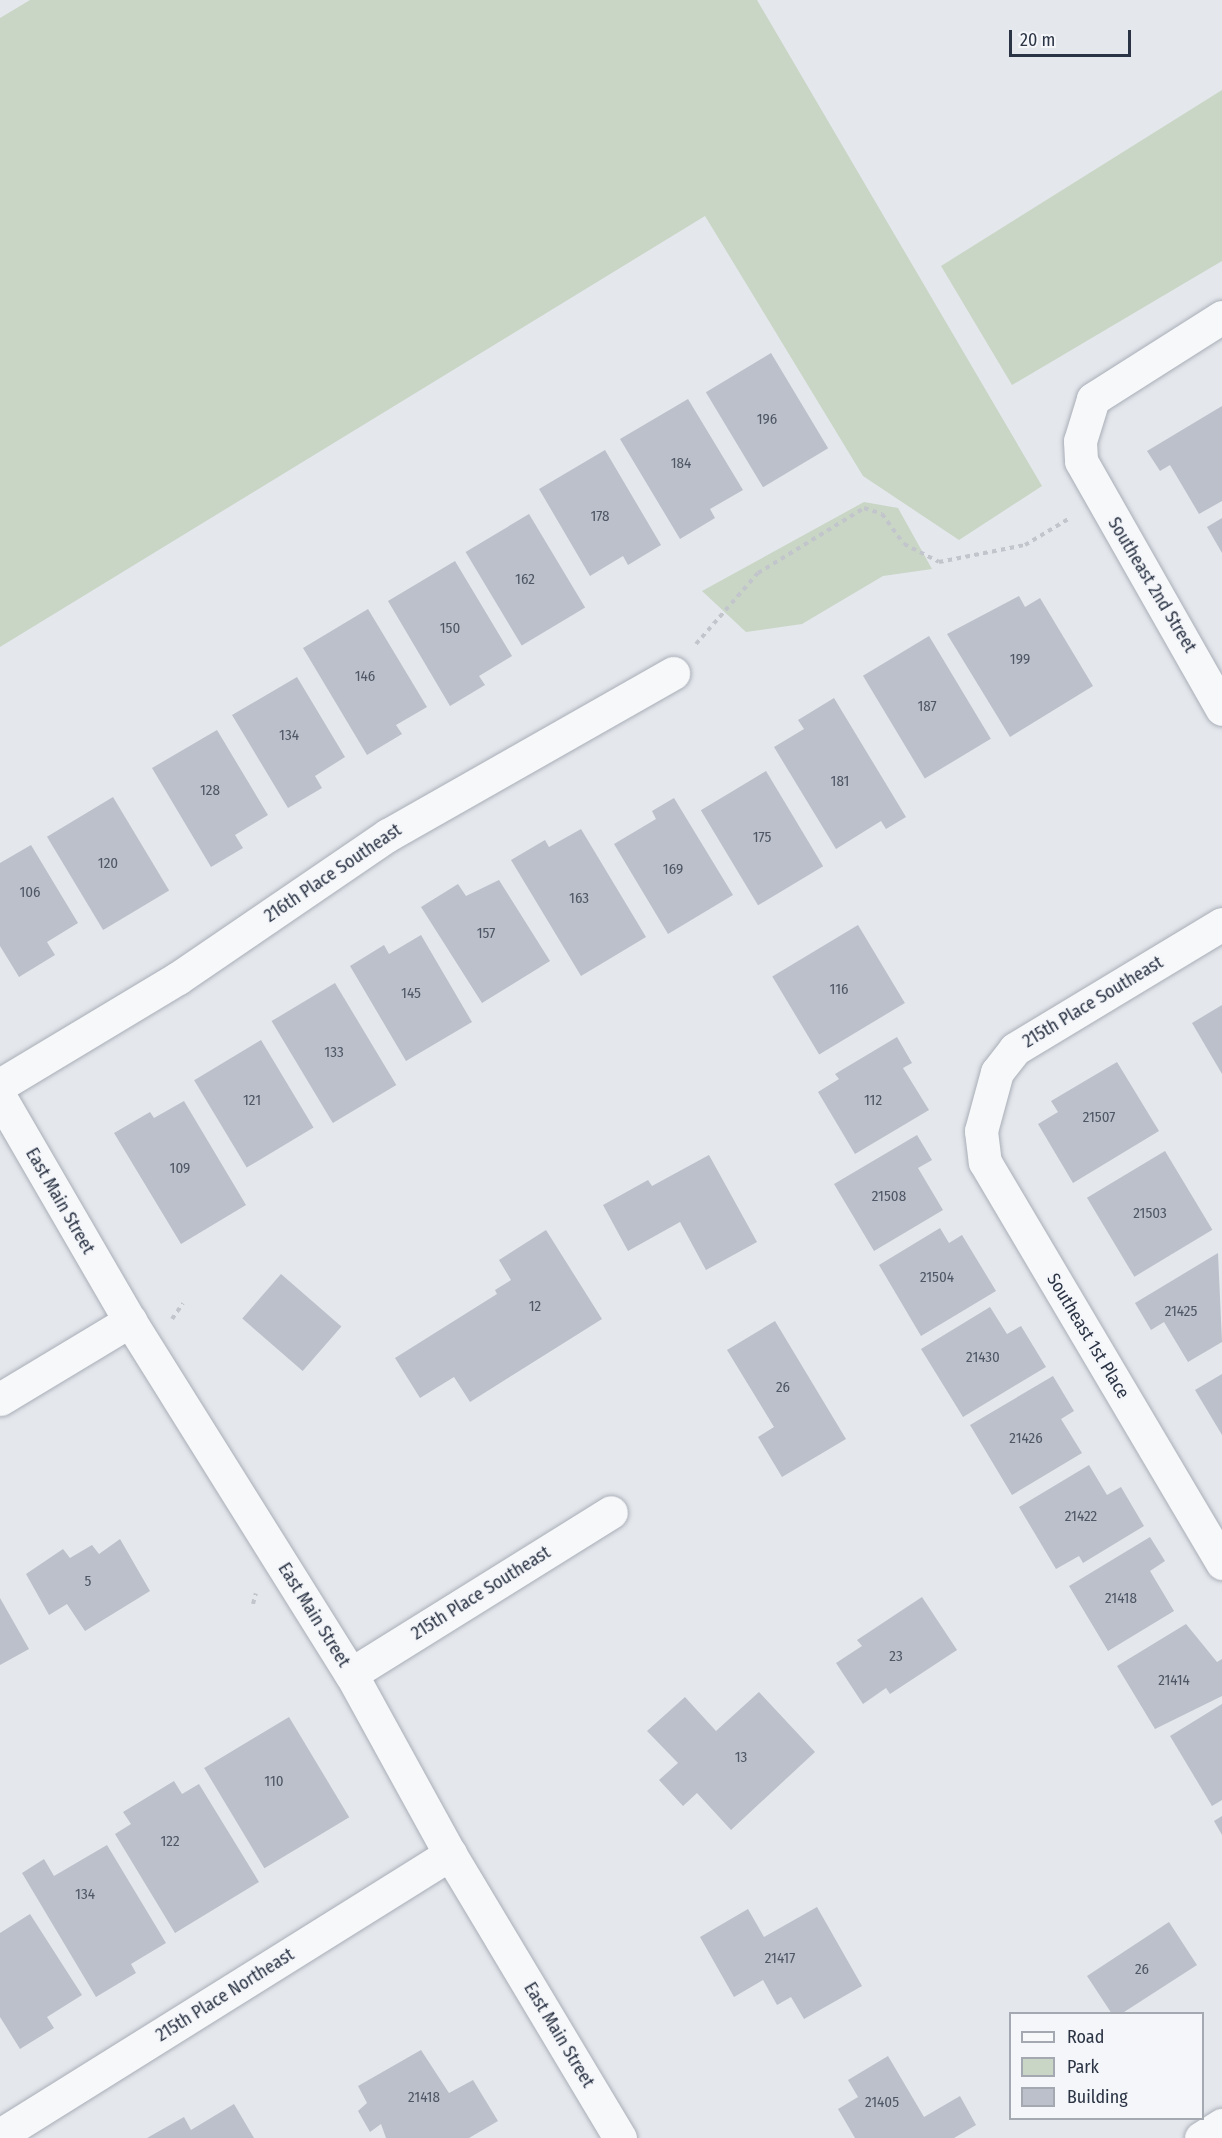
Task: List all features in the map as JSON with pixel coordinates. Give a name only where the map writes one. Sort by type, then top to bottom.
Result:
[{"type":"street","name":"Southeast 2nd Street","points":[[1222,317],[1093,399],[1080,425],[1081,461],[1222,709]]},
{"type":"street","name":"216th Place Southeast","points":[[0,1085],[178,978],[388,835],[673,673]]},
{"type":"street","name":"215th Place Southeast","points":[[986,1101],[1015,1049],[1222,924]]},
{"type":"street","name":"East Main Street","points":[[0,1097],[130,1321],[351,1674],[450,1854],[620,2138]]},
{"type":"street","name":"Southeast 1st Place","points":[[986,1101],[981,1131],[985,1162],[1222,1563]]},
{"type":"street","points":[[0,1399],[130,1321]]},
{"type":"street","name":"215th Place Southeast","points":[[351,1674],[611,1512]]},
{"type":"street","name":"215th Place Northeast","points":[[0,2135],[450,1854]]},
{"type":"street","points":[[1201,2138],[1222,2125]]},
{"type":"path","points":[[673,673],[758,573],[864,508],[882,514],[913,552],[954,562],[1025,545],[1076,509]]},
{"type":"path","points":[[164,1326],[183,1303]]},
{"type":"green space","points":[[30,0],[757,0],[1042,486],[959,540],[863,476],[705,216],[0,647],[0,18]]},
{"type":"green space","points":[[1222,90],[1222,261],[1012,385],[941,266]]},
{"type":"green space","points":[[864,502],[898,508],[932,569],[883,576],[802,624],[746,632],[702,591]]},
{"type":"building","points":[[771,353],[828,448],[763,487],[706,392]]},
{"type":"building","points":[[688,399],[743,490],[710,509],[715,518],[680,539],[620,439]]},
{"type":"building","points":[[1222,406],[1222,501],[1199,514],[1170,465],[1160,471],[1147,451]]},
{"type":"building","points":[[605,450],[661,545],[628,565],[623,556],[590,576],[539,489]]},
{"type":"building","points":[[529,514],[585,607],[522,646],[466,552]]},
{"type":"building","points":[[1222,518],[1222,553],[1207,527]]},
{"type":"building","points":[[455,561],[512,656],[479,676],[485,685],[450,706],[388,601]]},
{"type":"building","points":[[1019,596],[1025,607],[1040,598],[1093,686],[1010,737],[947,634]]},
{"type":"building","points":[[368,609],[427,707],[396,725],[402,734],[367,755],[303,648]]},
{"type":"building","points":[[929,636],[991,739],[925,779],[863,676]]},
{"type":"building","points":[[297,677],[345,757],[315,776],[322,788],[288,808],[232,715]]},
{"type":"building","points":[[834,698],[906,817],[886,829],[881,821],[836,849],[774,747],[804,729],[798,720]]},
{"type":"building","points":[[217,730],[268,815],[235,835],[243,848],[211,867],[152,768]]},
{"type":"building","points":[[766,771],[823,866],[758,905],[701,810]]},
{"type":"building","points":[[113,797],[169,890],[103,930],[47,837]]},
{"type":"building","points":[[674,798],[733,895],[668,934],[614,844],[656,819],[652,811]]},
{"type":"building","points":[[581,829],[646,937],[581,976],[511,860],[545,840],[549,847]]},
{"type":"building","points":[[31,845],[78,923],[47,942],[55,955],[19,977],[0,946],[0,863]]},
{"type":"building","points":[[499,880],[550,961],[482,1003],[421,907],[458,884],[466,896]]},
{"type":"building","points":[[858,925],[905,1003],[819,1055],[772,977]]},
{"type":"building","points":[[421,935],[472,1022],[406,1061],[350,966],[384,945],[389,954]]},
{"type":"building","points":[[335,983],[396,1085],[333,1123],[272,1021]]},
{"type":"building","points":[[1222,1005],[1222,1074],[1192,1023]]},
{"type":"building","points":[[897,1037],[912,1063],[903,1068],[929,1110],[855,1154],[818,1092],[839,1079],[835,1074]]},
{"type":"building","points":[[261,1040],[314,1127],[247,1168],[194,1080]]},
{"type":"building","points":[[1117,1062],[1159,1131],[1073,1183],[1038,1124],[1058,1112],[1051,1101]]},
{"type":"building","points":[[184,1101],[246,1205],[181,1244],[114,1133],[150,1112],[154,1118]]},
{"type":"building","points":[[917,1135],[932,1160],[918,1168],[943,1210],[874,1251],[834,1184]]},
{"type":"building","points":[[1165,1151],[1212,1230],[1134,1277],[1087,1198]]},
{"type":"building","points":[[709,1155],[757,1242],[706,1270],[680,1222],[628,1251],[603,1205],[648,1180],[652,1186]]},
{"type":"building","points":[[940,1228],[949,1243],[962,1235],[996,1291],[921,1336],[879,1265]]},
{"type":"building","points":[[546,1230],[602,1319],[470,1402],[454,1377],[420,1398],[395,1358],[497,1294],[495,1290],[511,1280],[499,1260]]},
{"type":"building","points":[[1218,1253],[1222,1342],[1188,1362],[1164,1322],[1151,1330],[1135,1303]]},
{"type":"building","points":[[281,1274],[341,1326],[303,1371],[242,1319]]},
{"type":"building","points":[[990,1307],[1007,1334],[1021,1326],[1046,1367],[963,1417],[921,1349]]},
{"type":"building","points":[[775,1321],[846,1439],[782,1477],[758,1437],[774,1427],[727,1350]]},
{"type":"building","points":[[1222,1374],[1222,1435],[1195,1390]]},
{"type":"building","points":[[1053,1376],[1074,1411],[1061,1419],[1082,1453],[1012,1495],[970,1425]]},
{"type":"building","points":[[1089,1465],[1107,1495],[1121,1487],[1144,1526],[1083,1563],[1079,1556],[1056,1569],[1019,1507]]},
{"type":"building","points":[[1150,1537],[1165,1561],[1150,1571],[1174,1611],[1108,1651],[1069,1586]]},
{"type":"building","points":[[120,1539],[150,1591],[85,1631],[67,1604],[49,1615],[26,1574],[63,1549],[70,1558],[92,1545],[99,1554]]},
{"type":"building","points":[[922,1597],[957,1650],[890,1694],[886,1688],[863,1704],[836,1663],[862,1646],[857,1640]]},
{"type":"building","points":[[0,1598],[29,1649],[0,1665]]},
{"type":"building","points":[[1186,1624],[1217,1662],[1222,1659],[1222,1696],[1155,1729],[1117,1666]]},
{"type":"building","points":[[759,1692],[815,1752],[731,1830],[697,1793],[683,1806],[659,1780],[678,1763],[647,1731],[685,1697],[716,1731]]},
{"type":"building","points":[[1222,1704],[1222,1800],[1212,1806],[1170,1736]]},
{"type":"building","points":[[289,1717],[349,1817],[264,1868],[204,1768]]},
{"type":"building","points":[[174,1781],[182,1794],[199,1784],[259,1882],[175,1933],[115,1834],[131,1824],[123,1812]]},
{"type":"building","points":[[1222,1816],[1222,1835],[1214,1821]]},
{"type":"building","points":[[107,1845],[166,1943],[131,1964],[136,1973],[96,1997],[22,1873],[44,1859],[54,1876]]},
{"type":"building","points":[[817,1907],[862,1986],[804,2019],[791,1997],[777,2005],[763,1980],[734,1997],[700,1937],[748,1909],[764,1937]]},
{"type":"building","points":[[30,1914],[82,1995],[47,2017],[54,2028],[20,2049],[0,2017],[0,1933]]},
{"type":"building","points":[[1169,1922],[1197,1965],[1124,2012],[1111,2012],[1087,1976]]},
{"type":"building","points":[[421,2050],[449,2093],[473,2080],[498,2121],[469,2138],[386,2138],[381,2124],[370,2132],[358,2111],[367,2103],[358,2086]]},
{"type":"building","points":[[888,2056],[924,2117],[960,2096],[976,2125],[954,2138],[855,2138],[838,2109],[858,2097],[848,2080]]},
{"type":"building","points":[[234,2104],[254,2138],[147,2138],[184,2117],[191,2130]]}]
